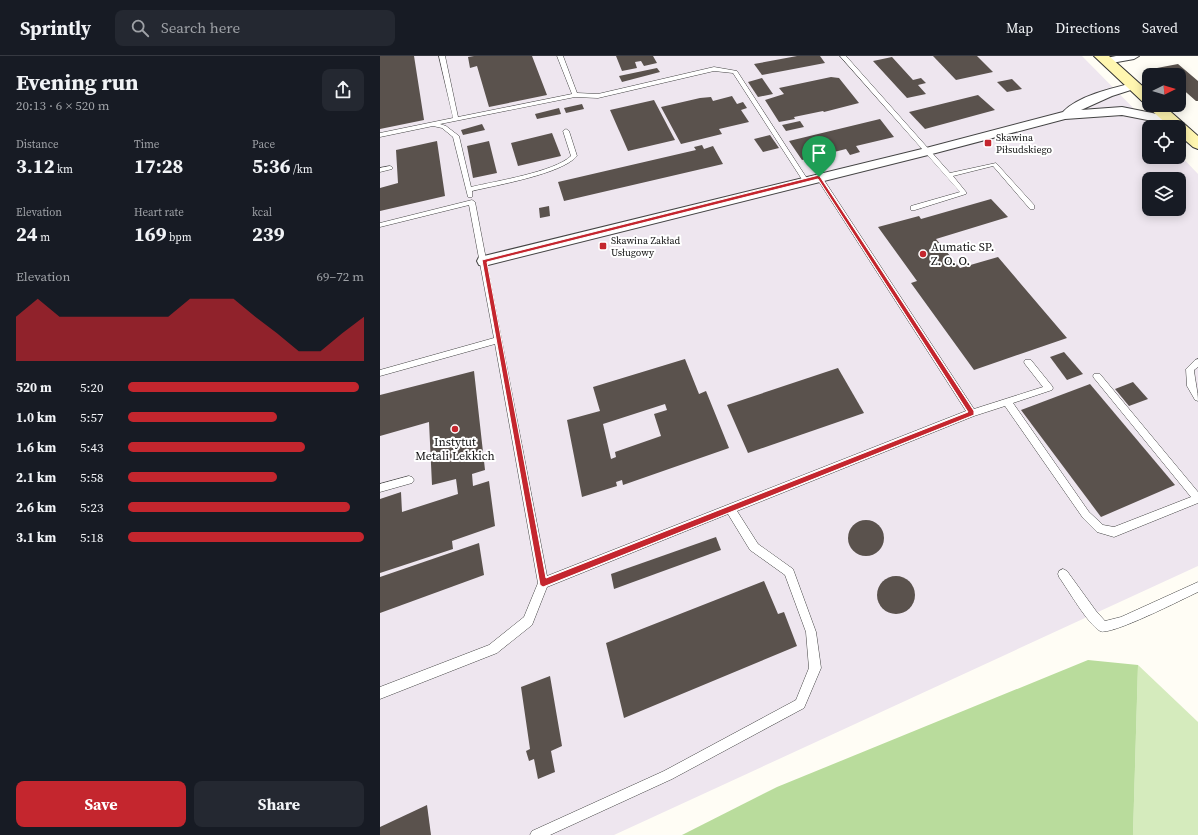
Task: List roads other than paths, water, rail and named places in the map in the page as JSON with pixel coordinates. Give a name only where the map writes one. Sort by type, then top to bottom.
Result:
[{"type":"main road","points":[[1103,58],[1142,94]]},
{"type":"main road","points":[[1162,112],[1171,120]]},
{"type":"main road","points":[[1186,133],[1198,144]]},
{"type":"street","points":[[1103,58],[1134,56]]},
{"type":"street","points":[[1065,115],[1099,96],[1115,90],[1133,86]]},
{"type":"street","points":[[484,261],[805,180],[928,151],[1065,115],[1122,111],[1142,103]]},
{"type":"street","points":[[1122,111],[1157,120]]},
{"type":"lane","points":[[442,56],[456,119]]},
{"type":"lane","points":[[560,56],[575,95]]},
{"type":"lane","points":[[843,56],[964,193],[913,208]]},
{"type":"lane","points":[[380,135],[575,95],[598,96],[714,70],[735,72],[805,180]]},
{"type":"lane","points":[[380,692],[493,649],[528,621],[543,583],[472,202],[456,136],[444,127],[432,124]]},
{"type":"lane","points":[[469,190],[529,176],[568,162],[574,156],[566,130]]},
{"type":"lane","points":[[949,175],[994,164],[1032,207]]},
{"type":"lane","points":[[380,170],[390,168]]},
{"type":"lane","points":[[819,177],[972,413]]},
{"type":"lane","points":[[380,224],[472,202]]},
{"type":"lane","points":[[380,373],[498,340]]},
{"type":"lane","points":[[543,583],[972,413],[1049,388],[1028,362]]},
{"type":"lane","points":[[1198,362],[1190,369],[1191,386],[1198,398]]},
{"type":"lane","points":[[1006,402],[1086,515],[1100,529],[1114,532],[1198,499],[1097,376]]},
{"type":"lane","points":[[380,488],[409,480]]},
{"type":"lane","points":[[536,835],[668,775],[800,704],[815,668],[811,632],[789,572],[754,547],[730,509]]},
{"type":"lane","points":[[1064,574],[1092,615],[1103,627],[1122,622],[1198,587]]},
{"type":"place","name":"Skawina Piłsudskiego","points":[[988,143]]},
{"type":"place","name":"Skawina Zakład Usługowy","points":[[603,246]]},
{"type":"place","name":"Aumatic SP. Z. O. O.","points":[[923,254]]},
{"type":"place","name":"Instytut Metali Lekkich","points":[[455,429]]}]
